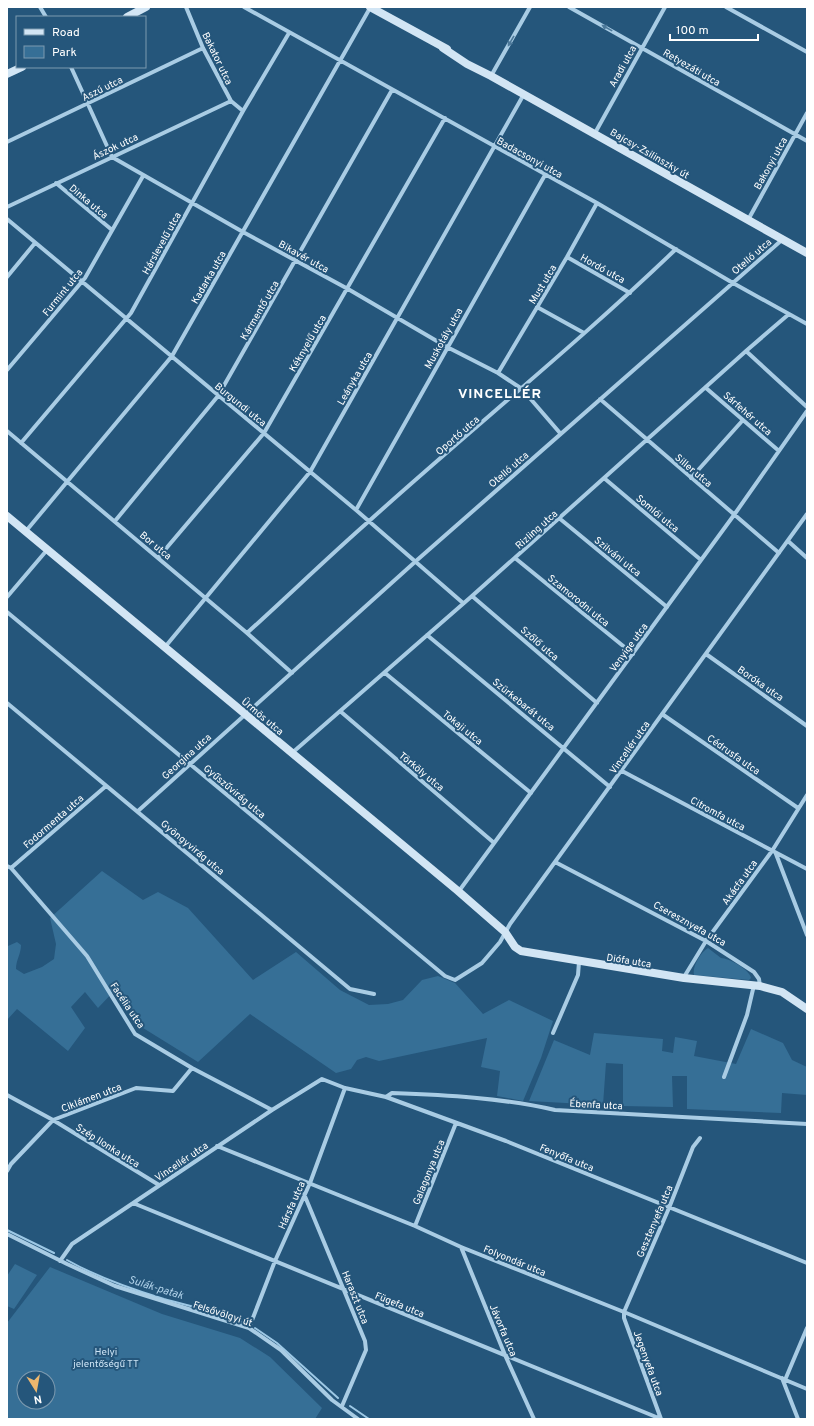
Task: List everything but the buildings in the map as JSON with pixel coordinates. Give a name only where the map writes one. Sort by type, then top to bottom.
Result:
[{"type":"street","points":[[40,7],[45,16]]},
{"type":"street","points":[[129,16],[146,7]]},
{"type":"street","name":"Bakator utca","points":[[186,7],[203,48],[231,101],[243,111]]},
{"type":"street","name":"Badacsonyi utca","points":[[244,7],[597,203],[733,283],[807,324]]},
{"type":"street","name":"Bajcsy-Zsilinszky út","points":[[370,7],[443,48],[469,60],[483,71],[807,253]]},
{"type":"street","name":"Kadarka utca","points":[[26,532],[172,356],[370,7]]},
{"type":"street","points":[[492,76],[530,7]]},
{"type":"street","name":"Retyezáti utca","points":[[569,7],[807,141]]},
{"type":"street","name":"Aradi utca","points":[[595,133],[641,47],[665,7]]},
{"type":"street","points":[[726,7],[807,52]]},
{"type":"street","name":"Hárslevelű utca","points":[[21,443],[126,319],[193,203],[243,111],[289,33]]},
{"type":"street","name":"Aszú utca","points":[[7,142],[203,48]]},
{"type":"street","points":[[7,74],[20,68]]},
{"type":"street","points":[[71,68],[112,157]]},
{"type":"street","name":"Kármentő utca","points":[[114,521],[218,396],[392,90]]},
{"type":"street","name":"Leányka utca","points":[[165,648],[205,597],[310,472],[524,94]]},
{"type":"street","name":"Ászok utca","points":[[7,207],[231,101]]},
{"type":"street","name":"Bakonyi utca","points":[[748,220],[807,114]]},
{"type":"street","name":"Kéknyelű utca","points":[[158,558],[264,433],[445,118]]},
{"type":"street","name":"Bikavér utca","points":[[112,157],[243,232],[348,289],[447,347],[498,373],[522,390],[560,433]]},
{"type":"street","name":"Muskotály utca","points":[[356,510],[545,175]]},
{"type":"street","name":"Furmint utca","points":[[7,370],[82,282],[144,176]]},
{"type":"street","name":"Dinka utca","points":[[56,184],[112,230]]},
{"type":"street","name":"Must utca","points":[[498,373],[567,258],[597,203]]},
{"type":"street","name":"Burgundi utca","points":[[7,219],[356,510],[463,603]]},
{"type":"street","name":"Otelló utca","points":[[245,713],[292,673],[560,433],[783,239]]},
{"type":"street","points":[[7,277],[35,243]]},
{"type":"street","name":"Oportó utca","points":[[247,632],[368,522],[522,390],[630,293],[676,249]]},
{"type":"street","name":"Hordó utca","points":[[567,258],[630,293]]},
{"type":"street","points":[[538,307],[584,333]]},
{"type":"street","name":"Rizling utca","points":[[291,753],[472,596],[789,314]]},
{"type":"street","points":[[746,351],[807,407]]},
{"type":"street","name":"Sárfehér utca","points":[[706,388],[779,450]]},
{"type":"street","name":"Siller utca","points":[[600,399],[778,553]]},
{"type":"street","name":"Venyige utca","points":[[458,892],[734,515],[807,411]]},
{"type":"street","points":[[691,478],[743,420]]},
{"type":"street","name":"Bor utca","points":[[7,431],[247,632],[292,673]]},
{"type":"street","name":"Somlói utca","points":[[604,478],[701,560]]},
{"type":"street","name":"Vincellér utca","points":[[455,980],[482,963],[500,942],[505,932],[555,862],[807,514]]},
{"type":"street","name":"Ürmös utca","points":[[7,516],[245,713],[505,932]]},
{"type":"street","name":"Szilváni utca","points":[[559,518],[667,607]]},
{"type":"street","points":[[788,541],[807,558]]},
{"type":"street","points":[[7,597],[47,550]]},
{"type":"street","name":"Szamorodni utca","points":[[515,558],[633,654]]},
{"type":"street","name":"Szőlő utca","points":[[472,596],[596,702]]},
{"type":"street","name":"Gyűszűvirág utca","points":[[7,612],[445,976],[455,980]]},
{"type":"street","name":"Szürkebarát utca","points":[[427,635],[610,787]]},
{"type":"street","name":"Boróka utca","points":[[706,654],[807,726]]},
{"type":"street","name":"Tokaji utca","points":[[384,673],[531,793]]},
{"type":"street","name":"Gyöngyvirág utca","points":[[7,703],[350,989],[374,994]]},
{"type":"street","name":"Törköly utca","points":[[340,711],[494,842]]},
{"type":"street","name":"Georgina utca","points":[[138,811],[245,713]]},
{"type":"street","name":"Cédrusfa utca","points":[[662,714],[798,808]]},
{"type":"street","name":"Citromfa utca","points":[[622,771],[807,870]]},
{"type":"street","name":"Fodormenta utca","points":[[9,867],[106,786]]},
{"type":"street","name":"Akácfa utca","points":[[684,978],[706,941],[772,851],[807,795]]},
{"type":"street","points":[[776,854],[807,935]]},
{"type":"street","name":"Cseresznyefa utca","points":[[555,862],[706,941],[754,972],[759,979],[757,985]]},
{"type":"street","name":"Facélia utca","points":[[9,867],[87,956],[136,1034],[192,1068],[272,1110]]},
{"type":"street","name":"Diófa utca","points":[[505,932],[515,947],[521,951],[579,962],[684,978],[757,985]]},
{"type":"street","points":[[554,1034],[578,975],[579,962]]},
{"type":"street","points":[[724,1077],[757,985],[782,992],[807,1009]]},
{"type":"street","name":"Ciklámen utca","points":[[7,1171],[11,1164],[53,1120],[136,1088],[173,1091],[192,1068]]},
{"type":"street","name":"Fenyőfa utca","points":[[317,1081],[322,1079],[345,1088],[386,1097],[506,1141],[807,1263]]},
{"type":"street","name":"Vincellér utca","points":[[60,1261],[72,1244],[217,1146],[317,1081]]},
{"type":"street","name":"Hársfa utca","points":[[249,1328],[275,1261],[310,1183],[345,1088]]},
{"type":"street","name":"Ébenfa utca","points":[[386,1097],[392,1093],[453,1095],[526,1104],[555,1110],[807,1124]]},
{"type":"street","name":"Szép Ilonka utca","points":[[7,1095],[53,1120],[159,1185]]},
{"type":"street","name":"Galagonya utca","points":[[415,1226],[456,1123]]},
{"type":"street","name":"Gesztenyefa utca","points":[[624,1312],[670,1208],[694,1147],[700,1138]]},
{"type":"street","name":"Folyondár utca","points":[[217,1146],[807,1388]]},
{"type":"street","name":"Haraszt utca","points":[[304,1194],[346,1290],[365,1341],[366,1350],[342,1406]]},
{"type":"street","name":"Fügefa utca","points":[[133,1203],[661,1419]]},
{"type":"street","name":"Felsővölgyi út","points":[[7,1234],[60,1261],[115,1286],[249,1328],[281,1350],[332,1400],[358,1419]]},
{"type":"street","name":"Jávorfa utca","points":[[461,1247],[505,1355],[534,1419]]},
{"type":"street","name":"Jegenyefa utca","points":[[624,1312],[624,1318],[661,1419]]},
{"type":"street","points":[[798,1419],[783,1379],[807,1328]]},
{"type":"green space","points":[[102,871],[143,900],[158,892],[188,908],[253,980],[296,952],[340,990],[369,1005],[388,1004],[403,1000],[422,980],[438,976],[455,983],[483,1014],[509,1000],[553,1021],[541,1058],[523,1101],[497,1096],[500,1071],[481,1067],[487,1038],[379,1061],[366,1057],[357,1060],[351,1069],[336,1073],[250,1014],[198,1062],[135,1023],[115,990],[98,1008],[85,992],[71,1007],[85,1028],[68,1051],[17,1009],[7,1020],[8,946],[17,942],[21,945],[16,969],[24,974],[42,967],[54,959],[56,944],[50,918]]},
{"type":"green space","points":[[708,948],[721,958],[739,965],[750,975],[751,978],[749,980],[694,975],[694,968],[698,960]]},
{"type":"green space","points":[[751,1029],[783,1043],[792,1060],[807,1067],[807,1095],[782,1093],[781,1113],[687,1109],[687,1076],[672,1076],[673,1107],[623,1106],[623,1064],[606,1063],[603,1105],[529,1101],[554,1040],[590,1055],[594,1033],[663,1039],[662,1051],[673,1053],[675,1037],[697,1041],[694,1056],[736,1064]]},
{"type":"green space","points":[[15,1264],[37,1275],[14,1309],[7,1306],[7,1276]]},
{"type":"green space","name":"Helyi jelentőségű TT","points":[[50,1267],[162,1314],[240,1338],[270,1357],[322,1408],[315,1419],[7,1419],[7,1323]]},
{"type":"waterway","name":"Sulák-patak","points":[[7,1230],[54,1253]]},
{"type":"waterway","name":"Sulák-patak","points":[[67,1260],[90,1272],[127,1287],[243,1322]]},
{"type":"waterway","name":"Sulák-patak","points":[[255,1328],[277,1343],[338,1398]]},
{"type":"waterway","name":"Sulák-patak","points":[[350,1406],[369,1419]]},
{"type":"district","name":"VINCELLÉR","points":[[500,393]]}]
